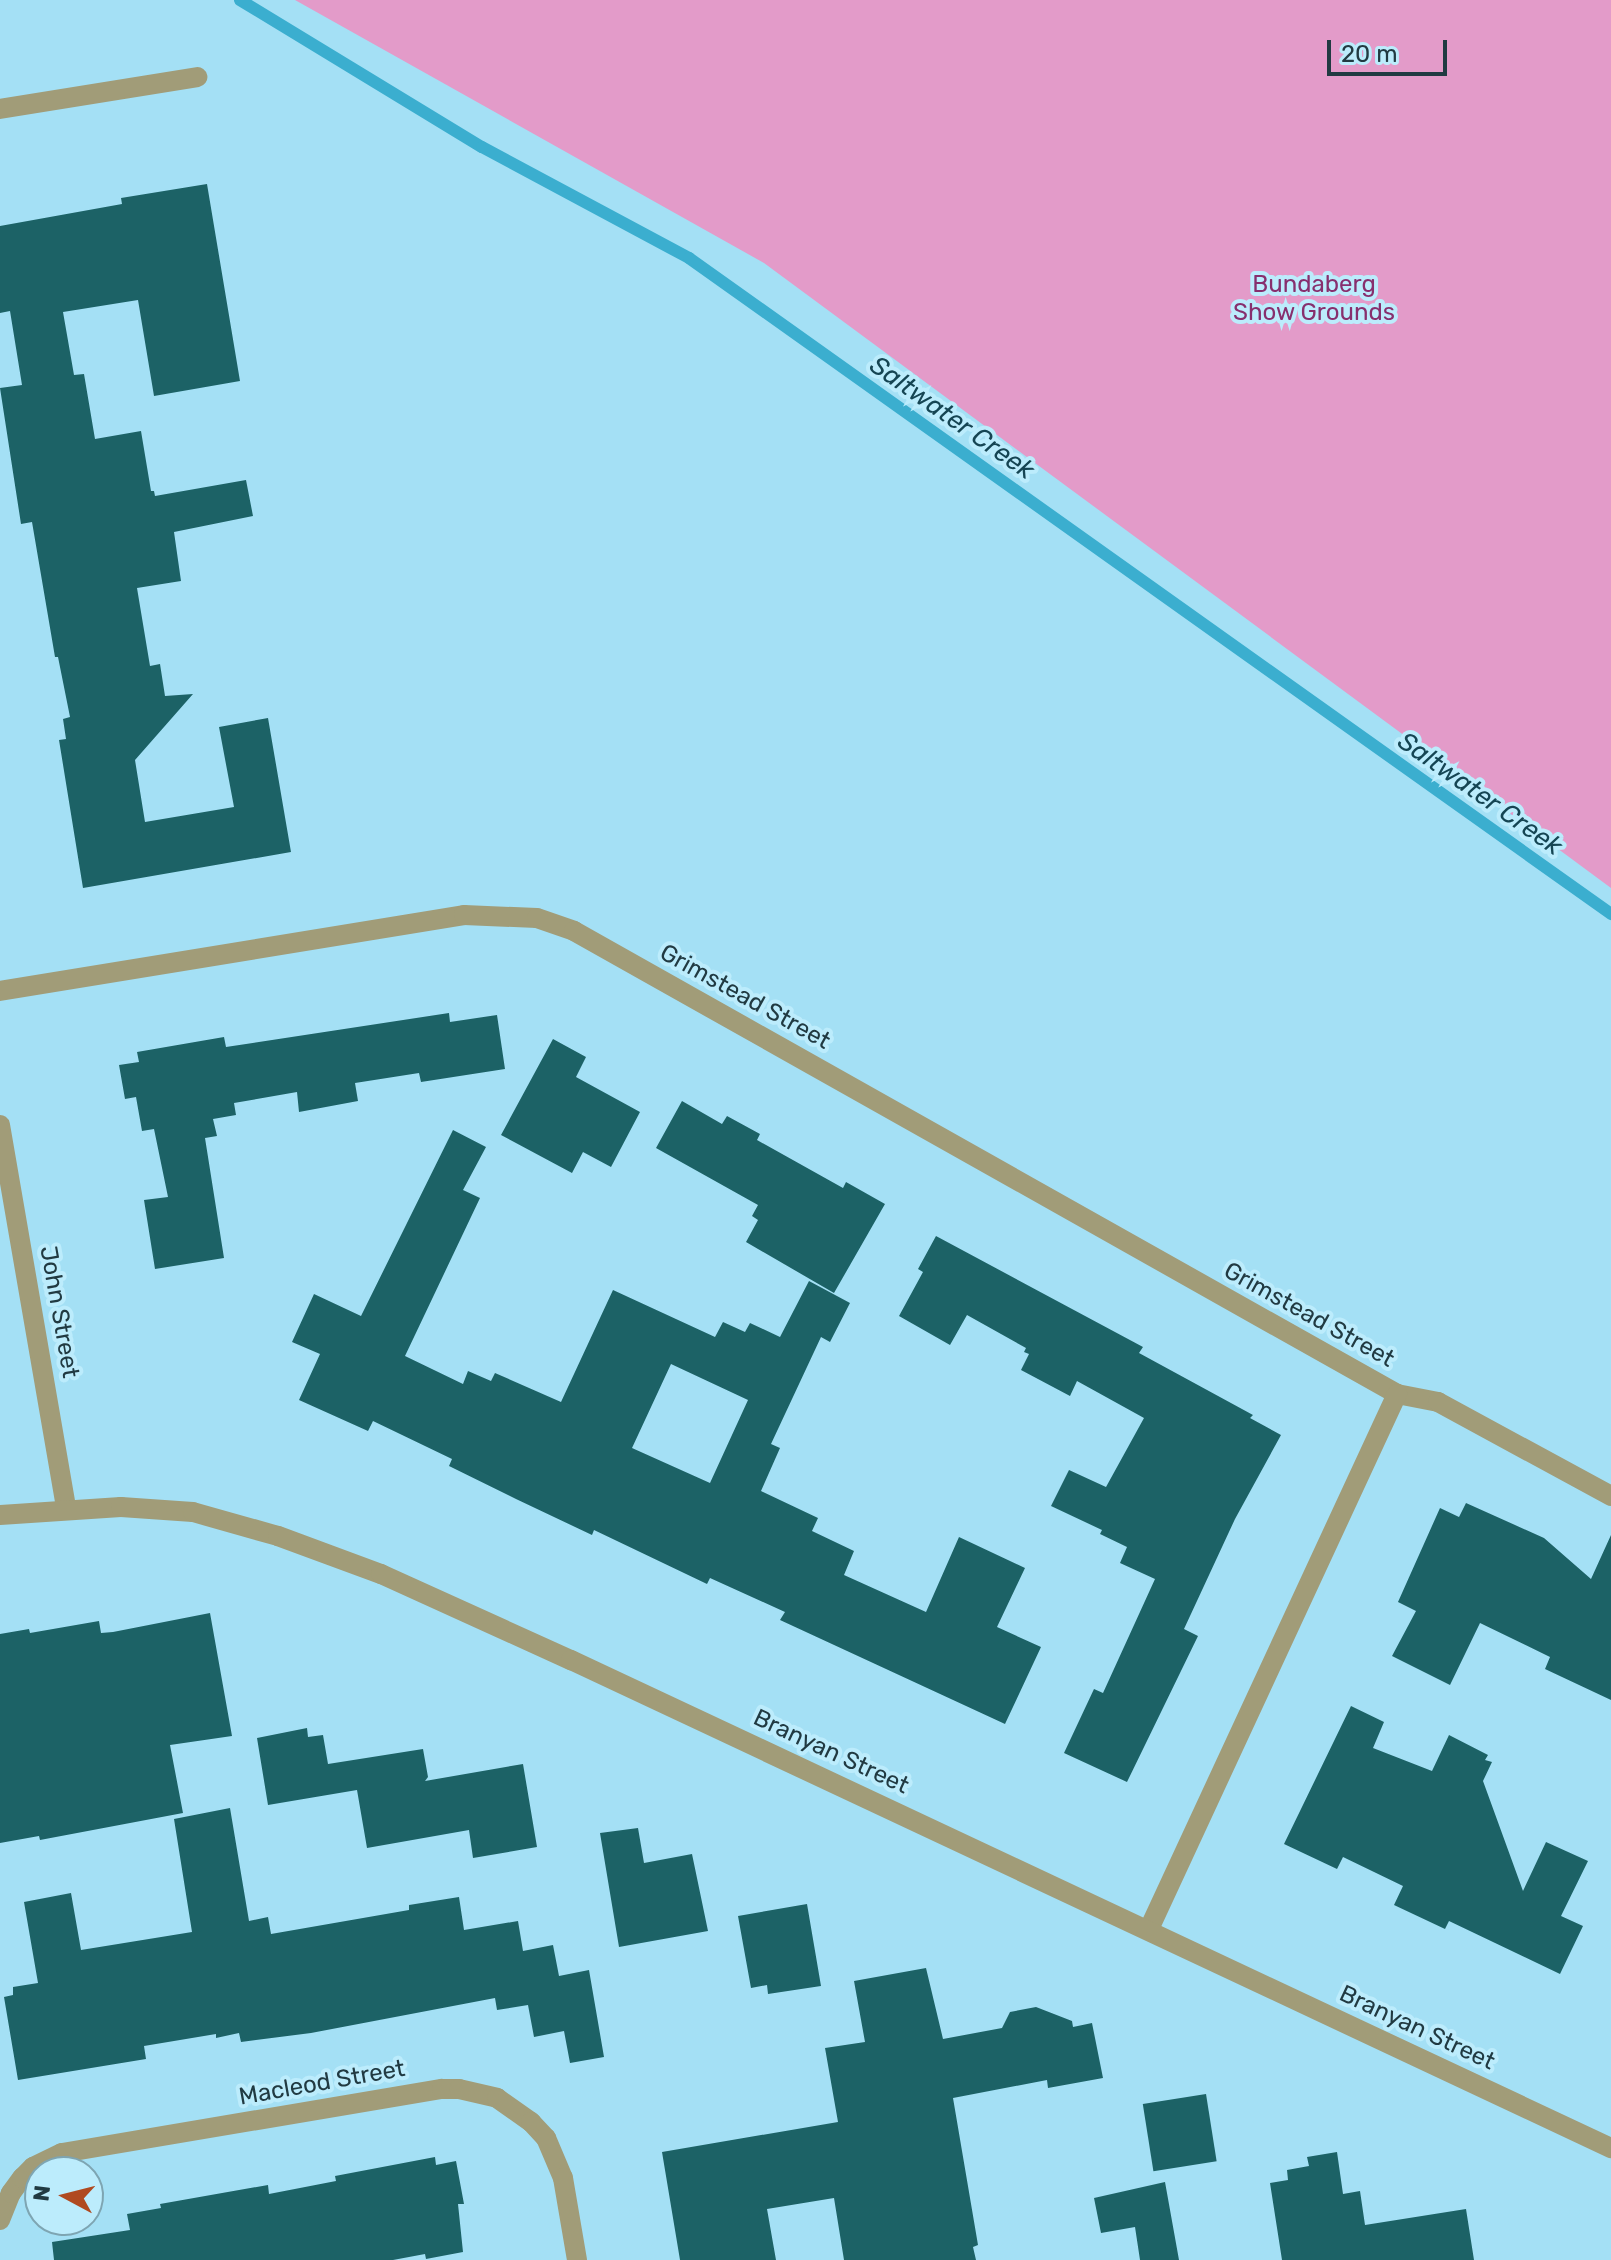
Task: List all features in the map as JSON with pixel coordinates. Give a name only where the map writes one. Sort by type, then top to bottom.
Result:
[{"type":"street","points":[[0,109],[197,77]]},
{"type":"street","name":"Grimstead Street","points":[[0,991],[464,915],[537,918],[574,931],[1397,1394],[1438,1402],[1611,1496]]},
{"type":"street","name":"John Street","points":[[0,1125],[66,1508]]},
{"type":"street","name":"Grimstead Street","points":[[1149,1929],[1397,1394]]},
{"type":"street","name":"Branyan Street","points":[[0,1515],[66,1508],[121,1507],[193,1512],[278,1536],[381,1574],[1149,1929],[1611,2148]]},
{"type":"street","name":"Macleod Street","points":[[0,2220],[11,2193],[22,2178],[33,2167],[62,2153],[442,2089],[459,2089],[497,2098],[531,2122],[546,2138],[563,2178],[577,2260]]},
{"type":"green space","name":"Bundaberg Show Grounds","points":[[295,0],[1611,0],[1611,888],[764,263]]},
{"type":"building","points":[[207,184],[240,381],[154,396],[138,300],[63,312],[74,375],[84,374],[95,439],[141,431],[151,491],[155,496],[246,480],[253,516],[174,532],[181,581],[137,588],[150,666],[160,664],[165,696],[193,694],[135,760],[145,822],[234,807],[219,727],[268,718],[291,852],[83,888],[59,740],[66,739],[63,719],[70,717],[58,657],[55,657],[32,522],[21,524],[0,388],[22,385],[10,311],[0,313],[0,226],[122,204],[121,198]]},
{"type":"building","points":[[449,1013],[450,1022],[497,1015],[505,1069],[421,1082],[419,1073],[355,1083],[358,1101],[299,1112],[297,1092],[234,1103],[236,1115],[213,1119],[217,1136],[205,1138],[224,1258],[155,1269],[144,1200],[168,1197],[154,1129],[142,1131],[136,1097],[125,1099],[119,1065],[139,1062],[137,1052],[224,1037],[226,1047]]},
{"type":"building","points":[[553,1039],[586,1057],[576,1077],[640,1112],[611,1167],[583,1152],[572,1173],[501,1135]]},
{"type":"building","points":[[682,1101],[722,1124],[727,1116],[760,1134],[757,1140],[843,1188],[846,1182],[885,1204],[834,1293],[746,1242],[758,1220],[752,1216],[758,1205],[656,1148]]},
{"type":"building","points":[[453,1130],[486,1147],[463,1190],[480,1198],[405,1356],[463,1384],[468,1371],[491,1381],[495,1373],[561,1402],[613,1290],[715,1337],[723,1322],[745,1332],[750,1323],[780,1337],[809,1281],[850,1303],[830,1342],[821,1337],[771,1444],[780,1448],[761,1491],[818,1518],[812,1531],[854,1551],[844,1575],[926,1612],[959,1537],[1025,1568],[997,1627],[1041,1647],[1005,1724],[780,1620],[785,1612],[710,1578],[707,1584],[594,1530],[592,1535],[516,1499],[449,1466],[452,1459],[373,1421],[368,1431],[299,1400],[320,1354],[292,1342],[314,1294],[361,1316]],"holes":[[[671,1364],[748,1400],[710,1483],[632,1448]]]},
{"type":"building","points":[[936,1236],[1143,1347],[1139,1353],[1253,1415],[1250,1418],[1281,1435],[1235,1519],[1184,1629],[1198,1636],[1127,1782],[1064,1753],[1094,1689],[1103,1693],[1155,1579],[1120,1563],[1127,1547],[1100,1534],[1102,1530],[1051,1506],[1069,1470],[1106,1487],[1144,1418],[1077,1381],[1070,1396],[1021,1370],[1029,1354],[1024,1352],[1026,1348],[967,1315],[950,1345],[899,1316],[923,1272],[918,1269]]},
{"type":"building","points":[[1466,1503],[1544,1538],[1591,1579],[1611,1535],[1611,1700],[1545,1669],[1550,1657],[1480,1623],[1450,1685],[1392,1656],[1416,1611],[1398,1602],[1440,1508],[1459,1517]]},
{"type":"building","points":[[210,1613],[232,1736],[170,1745],[183,1813],[40,1840],[39,1836],[0,1843],[0,1634],[29,1629],[30,1633],[99,1621],[101,1633],[113,1632]]},
{"type":"building","points":[[1351,1706],[1384,1722],[1373,1748],[1432,1771],[1449,1735],[1488,1755],[1485,1760],[1492,1762],[1483,1781],[1523,1891],[1546,1842],[1588,1861],[1561,1916],[1583,1926],[1560,1974],[1449,1921],[1445,1929],[1394,1905],[1403,1886],[1343,1857],[1337,1869],[1284,1844]]},
{"type":"building","points":[[307,1728],[308,1737],[323,1735],[328,1764],[423,1749],[428,1777],[425,1781],[523,1764],[537,1847],[473,1858],[469,1830],[367,1848],[357,1790],[268,1805],[257,1738]]},
{"type":"building","points":[[230,1808],[249,1921],[268,1917],[271,1934],[409,1910],[409,1905],[459,1897],[464,1930],[518,1921],[523,1951],[553,1945],[559,1976],[589,1970],[604,2057],[570,2063],[564,2031],[534,2037],[528,2005],[497,2010],[495,1998],[311,2033],[241,2042],[239,2033],[216,2038],[216,2034],[144,2046],[146,2059],[18,2080],[4,1997],[13,1995],[13,1987],[38,1983],[24,1902],[71,1893],[81,1950],[192,1932],[174,1819]]},
{"type":"building","points":[[638,1828],[644,1863],[692,1854],[708,1931],[619,1947],[600,1833]]},
{"type":"building","points":[[807,1904],[821,1986],[768,1994],[767,1985],[751,1988],[738,1916]]},
{"type":"building","points":[[926,1968],[943,2039],[1002,2028],[1010,2012],[1036,2007],[1072,2021],[1073,2027],[1092,2023],[1103,2078],[1048,2088],[1047,2080],[953,2098],[978,2245],[973,2247],[976,2260],[844,2260],[834,2198],[767,2209],[776,2260],[680,2260],[662,2152],[838,2122],[825,2048],[865,2042],[854,1981]]},
{"type":"building","points":[[1206,2094],[1217,2161],[1153,2171],[1143,2104]]},
{"type":"building","points":[[1337,2152],[1343,2194],[1360,2191],[1365,2225],[1466,2209],[1474,2260],[1282,2260],[1270,2183],[1288,2180],[1287,2170],[1309,2166],[1307,2157]]},
{"type":"building","points":[[435,2157],[436,2165],[456,2161],[464,2204],[458,2204],[463,2252],[426,2259],[425,2254],[393,2260],[54,2260],[52,2242],[130,2230],[127,2214],[161,2208],[160,2204],[268,2185],[269,2194],[336,2181],[335,2176]]},
{"type":"building","points":[[1165,2182],[1179,2260],[1140,2260],[1135,2227],[1101,2233],[1094,2198]]},
{"type":"waterway","name":"Saltwater Creek","points":[[240,0],[482,147],[689,258],[1611,914]]}]
